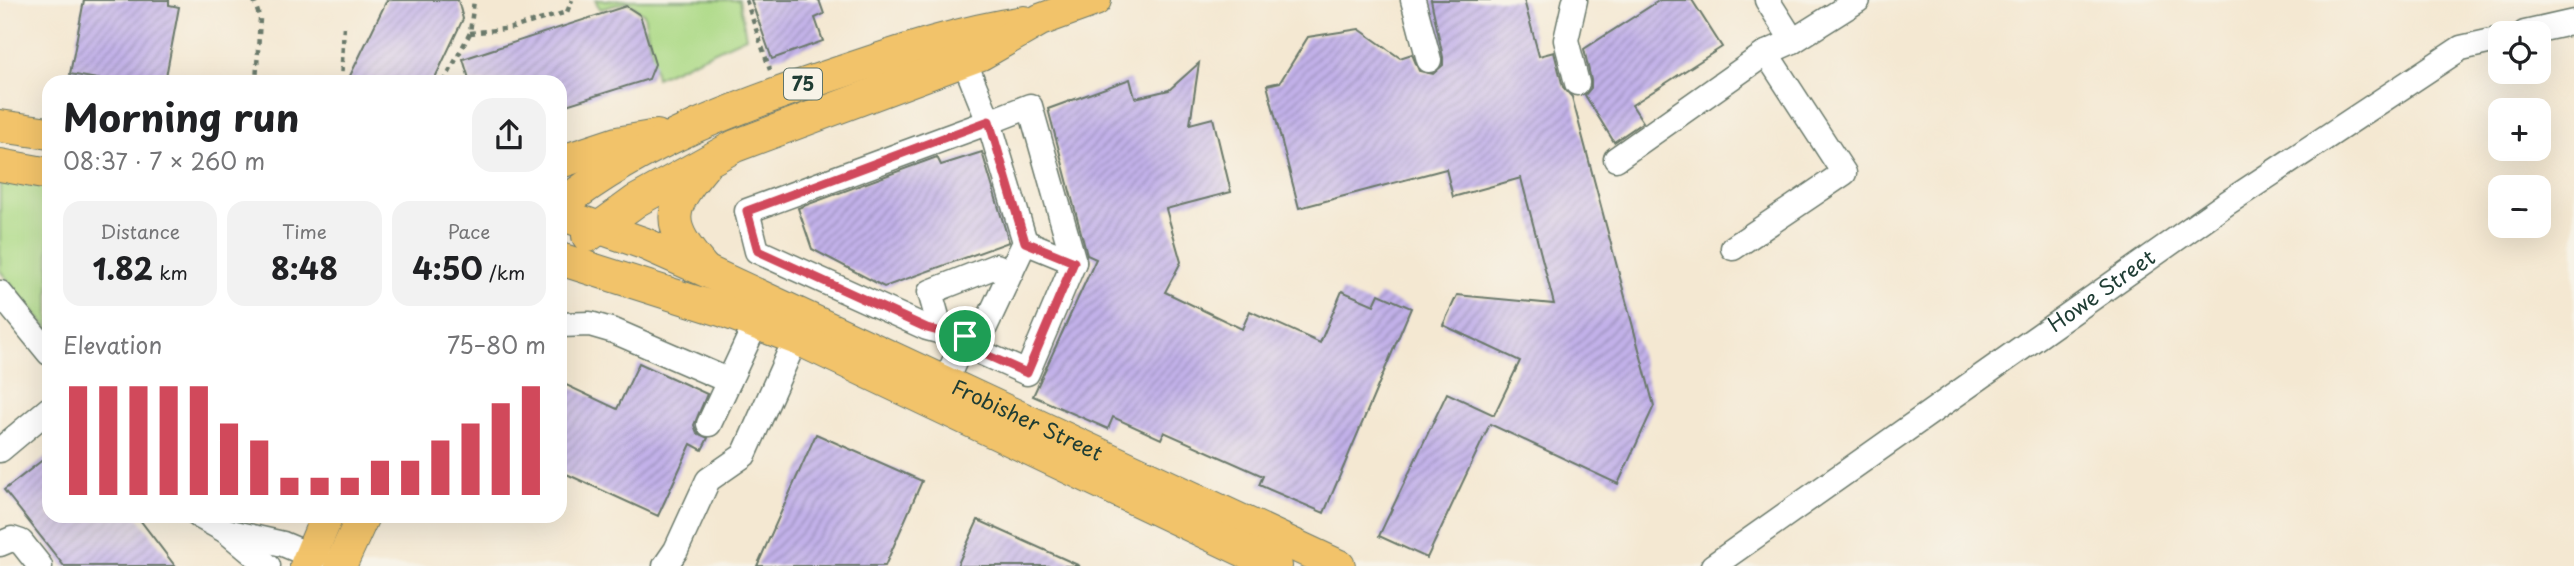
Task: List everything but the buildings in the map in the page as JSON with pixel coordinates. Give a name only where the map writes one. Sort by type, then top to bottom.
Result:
[{"type":"main road","name":"75","points":[[567,252],[598,227],[735,146],[964,60],[1040,20],[1095,0]]},
{"type":"main road","name":"75","points":[[567,201],[676,133],[777,93],[975,29],[1040,20]]},
{"type":"main road","points":[[0,126],[42,132]]},
{"type":"main road","points":[[567,160],[617,143],[676,133]]},
{"type":"main road","points":[[706,271],[678,238],[674,219],[684,189],[709,159]]},
{"type":"main road","points":[[0,165],[42,173]]},
{"type":"main road","name":"Frobisher Street","points":[[567,216],[706,271],[1330,564]]},
{"type":"main road","name":"Frobisher Street","points":[[567,260],[796,338],[1276,566]]},
{"type":"main road","points":[[317,562],[325,523]]},
{"type":"main road","points":[[340,566],[360,523]]},
{"type":"street","points":[[1413,0],[1429,60]]},
{"type":"street","points":[[1574,0],[1566,40],[1577,83]]},
{"type":"street","points":[[1767,0],[1793,41]]},
{"type":"street","points":[[1616,159],[1766,53],[1793,41],[1858,0]]},
{"type":"street","points":[[2551,27],[2574,22]]},
{"type":"street","name":"Howe Street","points":[[1713,566],[2249,188],[2460,48],[2488,42]]},
{"type":"street","points":[[1733,248],[1844,173],[1766,53]]},
{"type":"street","points":[[945,382],[1011,272],[1025,242],[989,121],[964,60]]},
{"type":"street","points":[[1030,106],[1074,262],[1027,373],[982,353],[972,339],[927,328],[758,251],[747,211],[1030,106]]},
{"type":"street","points":[[1025,242],[1074,262]]},
{"type":"street","points":[[941,331],[930,292],[996,266],[1011,272]]},
{"type":"street","points":[[0,293],[42,344]]},
{"type":"street","points":[[709,424],[755,323]]},
{"type":"street","points":[[567,325],[590,324],[614,331],[729,381]]},
{"type":"street","points":[[665,566],[676,550],[708,481],[744,455],[796,338]]},
{"type":"street","points":[[0,450],[42,415]]},
{"type":"street","points":[[212,523],[226,531],[268,566]]},
{"type":"street","points":[[226,531],[283,544],[317,562]]},
{"type":"street","points":[[0,544],[12,539],[21,542],[40,566]]},
{"type":"path","points":[[254,0],[260,19],[256,75]]},
{"type":"path","points":[[448,75],[470,33],[474,0]]},
{"type":"path","points":[[470,33],[512,28],[567,12],[572,0]]},
{"type":"path","points":[[746,0],[770,71]]},
{"type":"path","points":[[341,75],[344,25]]},
{"type":"green space","points":[[595,0],[739,0],[746,37],[656,78],[644,14],[628,2],[600,9]]},
{"type":"green space","points":[[0,180],[42,186],[42,322],[0,271]]},
{"type":"route","points":[[989,121],[1025,242],[1074,262],[1027,373],[982,353],[978,342],[965,336],[927,328],[758,251],[747,211],[989,121]]}]
